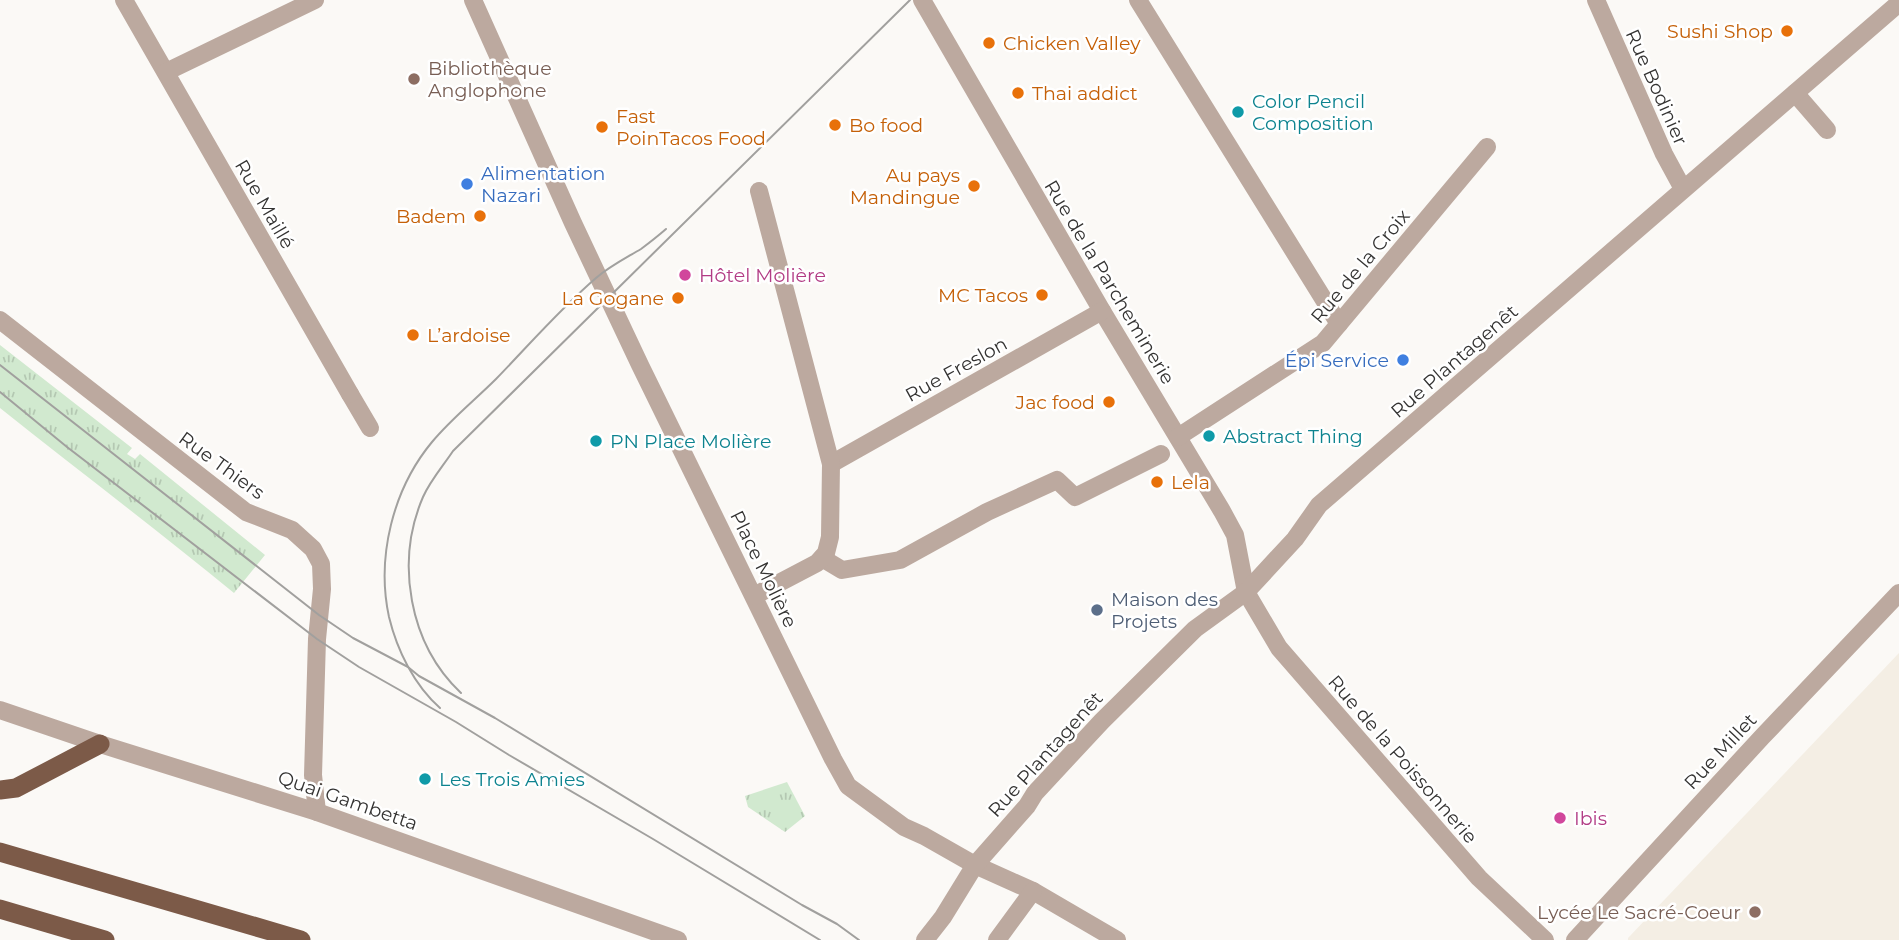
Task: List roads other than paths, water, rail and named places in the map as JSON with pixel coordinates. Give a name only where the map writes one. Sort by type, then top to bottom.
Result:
[{"type":"highway","points":[[0,790],[16,788],[100,744]]},
{"type":"highway","points":[[0,852],[301,940]]},
{"type":"highway","points":[[0,909],[105,940]]},
{"type":"street","name":"Rue Maillé","points":[[124,0],[370,428]]},
{"type":"street","points":[[166,72],[316,0]]},
{"type":"street","name":"Place Molière","points":[[474,0],[640,365],[848,786],[904,827],[975,865],[1034,891],[1117,940]]},
{"type":"street","name":"Rue de la Parcheminerie","points":[[922,0],[1102,312],[1235,535],[1246,592]]},
{"type":"street","points":[[1138,0],[1339,324]]},
{"type":"street","name":"Rue Bodinier","points":[[1596,0],[1664,154],[1684,189]]},
{"type":"street","name":"Rue Plantagenêt","points":[[925,940],[943,917],[975,865],[1035,793],[1102,721],[1195,629],[1246,592],[1295,539],[1319,505],[1899,3]]},
{"type":"street","points":[[1795,93],[1827,130]]},
{"type":"street","name":"Rue de la Croix","points":[[1178,437],[1323,343],[1487,147]]},
{"type":"street","points":[[754,596],[822,558],[830,537],[831,464],[759,191]]},
{"type":"street","name":"Rue Freslon","points":[[831,464],[1102,312]]},
{"type":"street","name":"Rue Thiers","points":[[0,320],[246,512],[292,530],[313,549],[321,564],[322,589],[317,639],[313,775],[317,812]]},
{"type":"street","points":[[822,558],[842,570],[900,560],[987,512],[1057,480],[1075,497],[1161,454]]},
{"type":"street","name":"Rue de la Poissonnerie","points":[[1246,592],[1279,648],[1479,878],[1545,940]]},
{"type":"street","name":"Rue Millet","points":[[1574,940],[1899,593]]},
{"type":"street","name":"Quai Gambetta","points":[[0,710],[317,812],[678,940]]},
{"type":"street","points":[[997,940],[1034,891]]},
{"type":"tram line","points":[[461,693],[443,673],[429,651],[412,601],[409,575],[414,522],[433,479],[453,451],[910,0]]},
{"type":"tram line","points":[[440,708],[415,678],[402,654],[389,617],[385,571],[387,548],[391,525],[407,481],[418,461],[439,434],[570,302],[601,274],[641,249],[666,229]]},
{"type":"tram line","points":[[0,365],[319,615],[353,638],[495,718],[837,924],[859,940]]},
{"type":"tram line","points":[[0,392],[67,447],[317,639],[359,667],[456,722],[820,940]]},
{"type":"place","name":"Sushi Shop","points":[[1787,31]]},
{"type":"place","name":"Chicken Valley","points":[[989,43]]},
{"type":"place","name":"Bibliothèque Anglophone","points":[[414,79]]},
{"type":"place","name":"Thai addict","points":[[1018,93]]},
{"type":"place","name":"Color Pencil Composition","points":[[1238,112]]},
{"type":"place","name":"Bo food","points":[[835,125]]},
{"type":"place","name":"Fast PoinTacos Food","points":[[602,127]]},
{"type":"place","name":"Alimentation Nazari","points":[[467,184]]},
{"type":"place","name":"Au pays Mandingue","points":[[974,186]]},
{"type":"place","name":"Badem","points":[[480,216]]},
{"type":"place","name":"Hôtel Molière","points":[[685,275]]},
{"type":"place","name":"MC Tacos","points":[[1042,295]]},
{"type":"place","name":"La Gogane","points":[[678,298]]},
{"type":"place","name":"L’ardoise","points":[[413,335]]},
{"type":"place","name":"Épi Service","points":[[1403,360]]},
{"type":"place","name":"Jac food","points":[[1109,402]]},
{"type":"place","name":"Abstract Thing","points":[[1209,436]]},
{"type":"place","name":"PN Place Molière","points":[[596,441]]},
{"type":"place","name":"Lela","points":[[1157,482]]},
{"type":"place","name":"Maison des Projets","points":[[1097,610]]},
{"type":"place","name":"Les Trois Amies","points":[[425,779]]},
{"type":"place","name":"Ibis","points":[[1560,818]]},
{"type":"place","name":"Lycée Le Sacré-Coeur","points":[[1755,912]]}]
